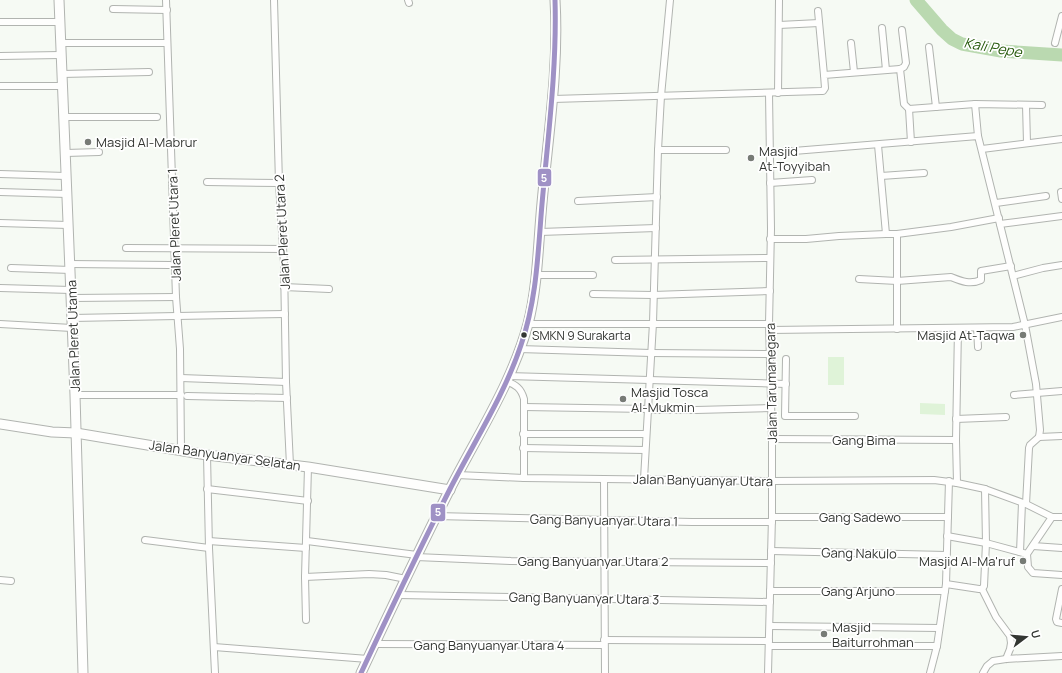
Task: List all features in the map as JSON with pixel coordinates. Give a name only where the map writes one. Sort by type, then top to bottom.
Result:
[{"type":"street","name":"Jalan Pleret Utama","points":[[59,0],[60,55],[72,294],[83,673]]},
{"type":"street","name":"Jalan Pleret Utara 1","points":[[166,0],[176,248],[176,297],[180,329],[181,378],[184,395],[181,450]]},
{"type":"street","name":"Jalan Pleret Utara 2","points":[[274,0],[279,183],[290,465]]},
{"type":"street","points":[[361,673],[436,516],[495,405],[528,324],[536,275],[553,99],[556,22],[555,0]]},
{"type":"street","points":[[644,479],[653,323],[658,150],[661,96],[670,0]]},
{"type":"street","points":[[778,93],[779,0]]},
{"type":"street","points":[[114,9],[166,10]]},
{"type":"street","points":[[553,99],[823,91],[825,88],[818,11]]},
{"type":"street","points":[[1055,43],[1062,16]]},
{"type":"street","points":[[0,22],[60,22]]},
{"type":"street","points":[[779,25],[820,23]]},
{"type":"street","points":[[882,28],[886,70]]},
{"type":"street","points":[[824,75],[900,69],[904,67],[906,64],[902,30]]},
{"type":"street","points":[[60,43],[167,43]]},
{"type":"street","points":[[851,43],[854,72]]},
{"type":"street","points":[[929,46],[936,107]]},
{"type":"street","points":[[0,56],[60,55]]},
{"type":"street","points":[[900,69],[904,104],[909,109],[911,142]]},
{"type":"street","points":[[62,74],[150,72]]},
{"type":"street","points":[[0,86],[62,86]]},
{"type":"street","name":"Jalan Tarumanegara","points":[[768,673],[772,520],[769,93]]},
{"type":"street","points":[[909,109],[975,104],[1042,105]]},
{"type":"street","points":[[975,104],[978,136],[996,203],[999,221],[1025,325],[1038,394],[1039,437]]},
{"type":"street","points":[[1026,105],[1027,143]]},
{"type":"street","points":[[64,117],[157,117]]},
{"type":"street","points":[[769,153],[978,136]]},
{"type":"street","points":[[982,150],[1062,139]]},
{"type":"street","points":[[878,145],[886,234]]},
{"type":"street","points":[[658,150],[726,150]]},
{"type":"street","points":[[66,152],[99,152]]},
{"type":"street","points":[[881,176],[924,172]]},
{"type":"street","points":[[0,174],[66,176]]},
{"type":"street","points":[[770,183],[812,180]]},
{"type":"street","points":[[207,182],[279,183]]},
{"type":"street","points":[[0,192],[67,194]]},
{"type":"street","points":[[1061,192],[1062,199]]},
{"type":"street","points":[[996,203],[1046,196]]},
{"type":"street","points":[[578,201],[657,197]]},
{"type":"street","points":[[770,239],[806,240],[839,236],[897,234],[999,221],[1062,216]]},
{"type":"street","points":[[0,223],[68,225]]},
{"type":"street","points":[[540,232],[656,228]]},
{"type":"street","points":[[897,234],[897,329]]},
{"type":"street","points":[[126,248],[282,250]]},
{"type":"street","points":[[615,260],[770,258]]},
{"type":"street","points":[[11,268],[170,265]]},
{"type":"street","points":[[1013,276],[1043,268],[1062,265]]},
{"type":"street","points":[[859,279],[897,281],[951,277],[958,281],[970,283],[981,280],[981,271],[1011,266]]},
{"type":"street","points":[[536,275],[593,275]]},
{"type":"street","points":[[284,287],[329,289]]},
{"type":"street","points":[[0,288],[72,294],[176,297]]},
{"type":"street","points":[[593,294],[653,295],[770,291]]},
{"type":"street","points":[[72,318],[285,314]]},
{"type":"street","points":[[528,324],[653,323],[897,329],[977,328],[1012,327],[1062,317]]},
{"type":"street","points":[[0,324],[72,328]]},
{"type":"street","points":[[957,482],[956,419],[958,328]]},
{"type":"street","points":[[977,328],[978,347]]},
{"type":"street","points":[[519,349],[651,353],[770,354]]},
{"type":"street","points":[[786,359],[785,414],[787,416],[855,416]]},
{"type":"street","points":[[181,378],[286,382]]},
{"type":"street","points":[[507,378],[786,384]]},
{"type":"street","points":[[507,378],[521,391],[524,399],[524,478]]},
{"type":"street","points":[[1014,395],[1062,391]]},
{"type":"street","points":[[75,395],[184,395],[287,398]]},
{"type":"street","points":[[524,407],[648,410],[771,408]]},
{"type":"street","points":[[956,419],[1006,417]]},
{"type":"street","name":"Jalan Banyuanyar Selatan","points":[[0,424],[52,432],[76,433],[207,455],[308,466],[450,490]]},
{"type":"street","points":[[523,434],[646,434]]},
{"type":"street","points":[[1062,436],[1039,437],[1030,445],[1024,503],[1024,553],[1028,567],[1033,573],[1062,575]]},
{"type":"street","name":"Gang Bima","points":[[772,439],[956,440]]},
{"type":"street","points":[[524,448],[645,450]]},
{"type":"street","points":[[207,455],[209,544],[216,673]]},
{"type":"street","points":[[306,620],[305,577],[308,466]]},
{"type":"street","name":"Jalan Banyuanyar Utara","points":[[457,475],[604,479],[949,481],[985,489],[1024,503],[1052,517]]},
{"type":"street","points":[[604,479],[605,673]]},
{"type":"street","points":[[930,673],[937,646],[946,584],[949,481]]},
{"type":"street","points":[[207,489],[308,501]]},
{"type":"street","points":[[985,489],[986,543],[984,586],[982,589],[996,617],[1010,636],[1011,643],[1008,659]]},
{"type":"street","name":"Gang Banyuanyar Utara 1","points":[[436,516],[605,520],[772,520]]},
{"type":"street","name":"Gang Sadewo","points":[[772,520],[948,516]]},
{"type":"street","points":[[1024,553],[1032,546],[1052,517],[1062,517]]},
{"type":"street","points":[[947,536],[986,543],[1024,553]]},
{"type":"street","name":"Gang Banyuanyar Utara 2","points":[[145,540],[209,544],[306,544],[417,556],[511,561],[770,563]]},
{"type":"street","points":[[1032,546],[1062,548]]},
{"type":"street","name":"Gang Nakulo","points":[[771,551],[946,555]]},
{"type":"street","points":[[305,577],[369,574],[406,579]]},
{"type":"street","points":[[0,580],[11,582]]},
{"type":"street","points":[[946,584],[982,589]]},
{"type":"street","points":[[1062,589],[1056,619],[1057,622],[1062,623]]},
{"type":"street","name":"Gang Arjuno","points":[[770,591],[945,591]]},
{"type":"street","name":"Gang Banyuanyar Utara 3","points":[[399,595],[770,602]]},
{"type":"street","points":[[770,626],[939,628]]},
{"type":"street","name":"Gang Banyuanyar Utara 4","points":[[375,644],[604,643],[937,646]]},
{"type":"street","points":[[214,648],[368,659]]},
{"type":"street","points":[[983,673],[987,666],[993,661],[1062,656]]},
{"type":"green space","points":[[828,357],[844,357],[844,385],[828,385]]},
{"type":"green space","points":[[920,403],[945,404],[945,415],[920,414]]},
{"type":"waterway","name":"Kali Pepe","points":[[916,0],[942,30],[952,39],[962,44],[1001,51],[1062,55]]},
{"type":"transit line","name":"5","points":[[361,673],[438,512],[497,401],[514,364],[526,328],[534,293],[538,257],[555,51],[555,0]]},
{"type":"place","name":"Masjid Al-Mabrur","points":[[88,142]]},
{"type":"place","name":"Masjid At-Toyyibah","points":[[751,158]]},
{"type":"place","name":"SMKN 9 Surakarta","points":[[524,335]]},
{"type":"place","name":"Masjid At-Taqwa","points":[[1023,335]]},
{"type":"place","name":"Masjid Tosca Al-Mukmin","points":[[623,399]]},
{"type":"place","name":"Masjid Al-Ma'ruf","points":[[1023,561]]},
{"type":"place","name":"Masjid Baiturrohman","points":[[824,634]]}]
